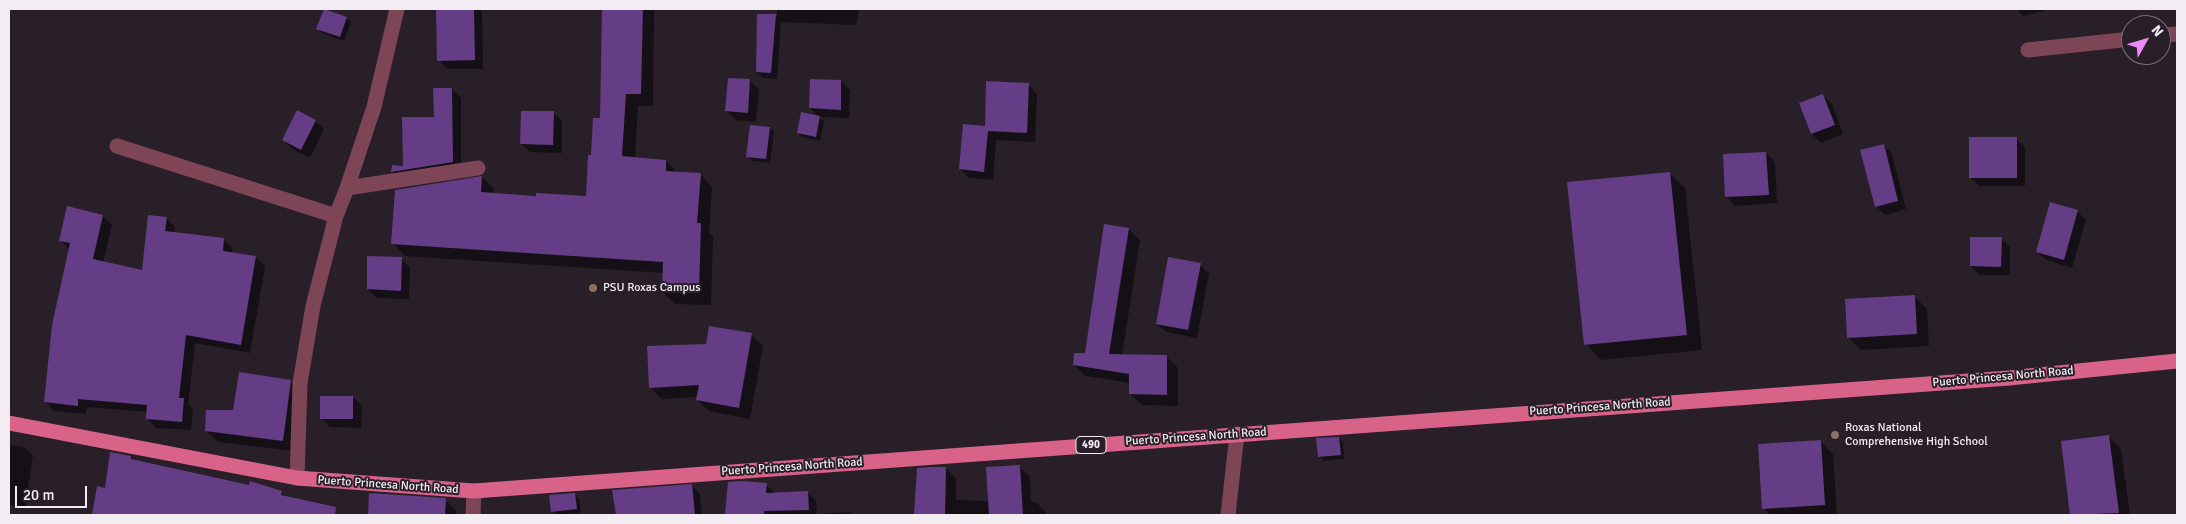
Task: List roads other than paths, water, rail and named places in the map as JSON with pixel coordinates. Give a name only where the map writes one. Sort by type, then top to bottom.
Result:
[{"type":"main road","name":"Puerto Princesa North Road","points":[[9,423],[297,478],[474,491],[2008,378],[2177,362]]},
{"type":"street","points":[[297,478],[300,384],[313,306],[336,216],[348,188],[374,107],[397,9]]},
{"type":"street","points":[[2028,50],[2121,40]]},
{"type":"street","points":[[117,146],[336,216]]},
{"type":"street","points":[[348,188],[478,168]]},
{"type":"street","points":[[1228,515],[1237,434]]},
{"type":"street","points":[[473,515],[474,491]]},
{"type":"place","name":"PSU Roxas Campus","points":[[593,288]]},
{"type":"place","name":"Roxas National Comprehensive High School","points":[[1835,435]]}]
